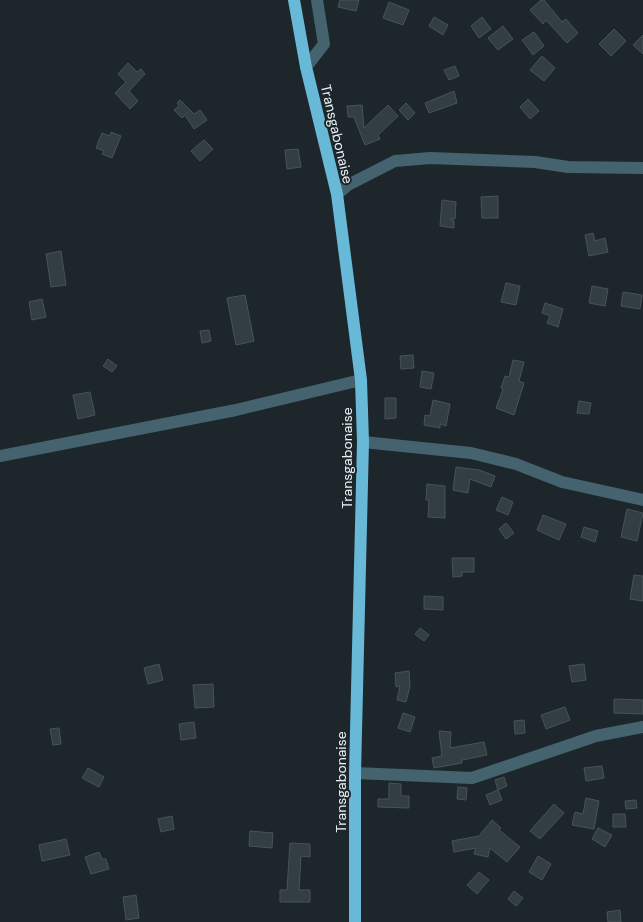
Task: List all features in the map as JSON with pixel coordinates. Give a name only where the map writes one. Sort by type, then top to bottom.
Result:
[{"type":"highway","name":"Transgabonaise","points":[[294,0],[306,66],[336,194],[361,380],[363,442],[354,773],[355,922]]},
{"type":"street","points":[[306,66],[324,44],[317,0]]},
{"type":"street","points":[[336,194],[348,185],[395,161],[430,158],[535,162],[568,167],[643,168]]},
{"type":"street","points":[[0,456],[236,410],[361,380]]},
{"type":"street","points":[[363,442],[471,453],[516,464],[562,482],[643,500]]},
{"type":"street","points":[[354,773],[472,778],[596,736],[643,727]]},
{"type":"building","points":[[340,0],[359,0],[356,11],[338,7]]},
{"type":"building","points":[[541,0],[544,0],[562,22],[566,19],[578,33],[567,43],[546,20],[543,24],[530,10]]},
{"type":"building","points":[[389,2],[409,10],[403,25],[383,18]]},
{"type":"building","points":[[434,17],[448,25],[443,35],[429,26]]},
{"type":"building","points":[[482,17],[491,29],[479,38],[471,26]]},
{"type":"building","points":[[503,26],[513,39],[498,50],[488,38]]},
{"type":"building","points":[[614,29],[626,41],[611,56],[599,44]]},
{"type":"building","points":[[534,32],[544,46],[533,55],[522,40]]},
{"type":"building","points":[[643,35],[643,54],[633,45]]},
{"type":"building","points":[[542,56],[555,68],[544,81],[530,70]]},
{"type":"building","points":[[128,63],[137,72],[141,69],[145,74],[129,91],[138,101],[130,109],[115,93],[126,82],[118,74]]},
{"type":"building","points":[[455,66],[459,76],[449,80],[444,70]]},
{"type":"building","points":[[454,91],[457,103],[429,113],[425,103]]},
{"type":"building","points":[[528,99],[539,111],[530,119],[520,107]]},
{"type":"building","points":[[180,100],[194,114],[200,110],[207,120],[194,129],[185,115],[182,118],[174,110],[179,106],[177,103]]},
{"type":"building","points":[[406,103],[415,113],[408,120],[399,110]]},
{"type":"building","points":[[362,105],[364,128],[388,105],[398,116],[378,135],[380,139],[365,145],[354,117],[348,117],[347,106]]},
{"type":"building","points":[[111,132],[121,136],[112,158],[102,154],[104,151],[96,148],[102,133],[110,136]]},
{"type":"building","points":[[204,140],[213,149],[200,161],[191,151]]},
{"type":"building","points":[[298,149],[301,167],[287,169],[285,150]]},
{"type":"building","points":[[498,196],[498,218],[482,218],[481,197]]},
{"type":"building","points":[[442,200],[456,202],[455,219],[450,219],[454,221],[454,228],[440,226]]},
{"type":"building","points":[[593,233],[595,241],[605,238],[608,252],[589,256],[585,235]]},
{"type":"building","points":[[61,251],[66,285],[51,287],[46,254]]},
{"type":"building","points":[[506,283],[520,286],[516,305],[501,302]]},
{"type":"building","points":[[592,286],[608,289],[605,306],[589,303]]},
{"type":"building","points":[[623,292],[642,295],[640,309],[621,306]]},
{"type":"building","points":[[245,295],[254,341],[236,345],[227,298]]},
{"type":"building","points":[[42,299],[46,317],[32,320],[29,302]]},
{"type":"building","points":[[545,303],[563,309],[558,327],[547,323],[550,316],[542,313]]},
{"type":"building","points":[[209,330],[211,341],[202,343],[200,331]]},
{"type":"building","points":[[413,355],[414,368],[401,369],[400,356]]},
{"type":"building","points":[[108,359],[117,366],[112,372],[103,366]]},
{"type":"building","points":[[513,360],[524,362],[519,381],[524,383],[514,415],[496,408],[503,389],[501,388],[505,376],[509,377]]},
{"type":"building","points":[[422,371],[434,373],[431,389],[420,387]]},
{"type":"building","points":[[90,392],[95,415],[78,419],[73,395]]},
{"type":"building","points":[[385,398],[396,398],[396,418],[385,419]]},
{"type":"building","points":[[433,400],[450,404],[446,426],[440,424],[440,428],[424,425],[425,415],[430,416]]},
{"type":"building","points":[[579,401],[591,403],[589,414],[577,413]]},
{"type":"building","points":[[456,467],[479,470],[495,476],[491,487],[470,479],[468,493],[453,490]]},
{"type":"building","points":[[427,484],[445,486],[445,518],[428,517],[429,500],[426,500]]},
{"type":"building","points":[[502,497],[513,502],[508,515],[496,510]]},
{"type":"building","points":[[627,509],[643,513],[637,541],[621,537]]},
{"type":"building","points":[[543,515],[566,524],[559,540],[537,530]]},
{"type":"building","points":[[506,523],[514,533],[506,539],[499,529]]},
{"type":"building","points":[[584,527],[598,531],[595,542],[581,537]]},
{"type":"building","points":[[452,558],[474,558],[474,572],[462,572],[462,576],[453,577]]},
{"type":"building","points":[[634,575],[643,576],[643,601],[630,599]]},
{"type":"building","points":[[424,596],[443,597],[443,610],[424,609]]},
{"type":"building","points":[[420,628],[429,635],[424,641],[415,634]]},
{"type":"building","points":[[159,664],[163,680],[148,684],[144,668]]},
{"type":"building","points":[[584,664],[586,680],[572,682],[569,666]]},
{"type":"building","points":[[409,671],[410,686],[406,702],[397,700],[400,686],[396,687],[395,673]]},
{"type":"building","points":[[213,684],[214,707],[195,708],[193,685]]},
{"type":"building","points":[[614,699],[643,700],[643,714],[614,713]]},
{"type":"building","points":[[565,707],[570,720],[546,729],[541,715]]},
{"type":"building","points":[[403,713],[415,717],[410,732],[398,728]]},
{"type":"building","points":[[524,720],[525,733],[515,734],[514,721]]},
{"type":"building","points":[[194,722],[196,738],[181,740],[179,724]]},
{"type":"building","points":[[59,728],[61,744],[53,745],[50,729]]},
{"type":"building","points":[[439,731],[451,732],[450,748],[484,742],[487,755],[462,760],[462,763],[434,768],[432,758],[442,756]]},
{"type":"building","points":[[602,766],[604,778],[586,781],[584,768]]},
{"type":"building","points":[[88,768],[104,777],[99,787],[82,778]]},
{"type":"building","points":[[504,777],[507,786],[498,790],[495,780]]},
{"type":"building","points":[[389,783],[401,784],[401,796],[409,796],[409,808],[378,807],[378,799],[389,799]]},
{"type":"building","points":[[458,787],[467,788],[466,800],[457,799]]},
{"type":"building","points":[[498,790],[502,800],[490,805],[486,795]]},
{"type":"building","points":[[586,798],[599,801],[594,829],[572,825],[575,812],[583,814]]},
{"type":"building","points":[[636,800],[637,808],[626,809],[625,801]]},
{"type":"building","points":[[554,804],[564,813],[540,839],[530,831]]},
{"type":"building","points":[[613,814],[625,814],[626,827],[613,827]]},
{"type":"building","points":[[172,816],[174,829],[161,832],[158,819]]},
{"type":"building","points":[[492,820],[501,828],[499,830],[520,847],[507,862],[490,848],[488,857],[474,854],[476,848],[454,852],[452,841],[479,836]]},
{"type":"building","points":[[598,828],[612,835],[605,847],[592,839]]},
{"type":"building","points":[[250,831],[273,833],[272,848],[249,846]]},
{"type":"building","points":[[66,839],[70,855],[42,861],[39,845]]},
{"type":"building","points":[[290,843],[310,844],[310,857],[301,856],[299,890],[310,890],[310,902],[280,902],[280,890],[287,890]]},
{"type":"building","points":[[99,852],[102,859],[106,859],[109,869],[91,874],[85,857]]},
{"type":"building","points":[[538,856],[551,864],[542,880],[529,872]]},
{"type":"building","points":[[479,872],[489,880],[477,894],[467,885]]},
{"type":"building","points":[[514,891],[523,898],[516,906],[508,899]]},
{"type":"building","points":[[136,895],[139,918],[126,920],[123,897]]},
{"type":"building","points":[[620,910],[621,922],[608,922],[607,912]]}]
